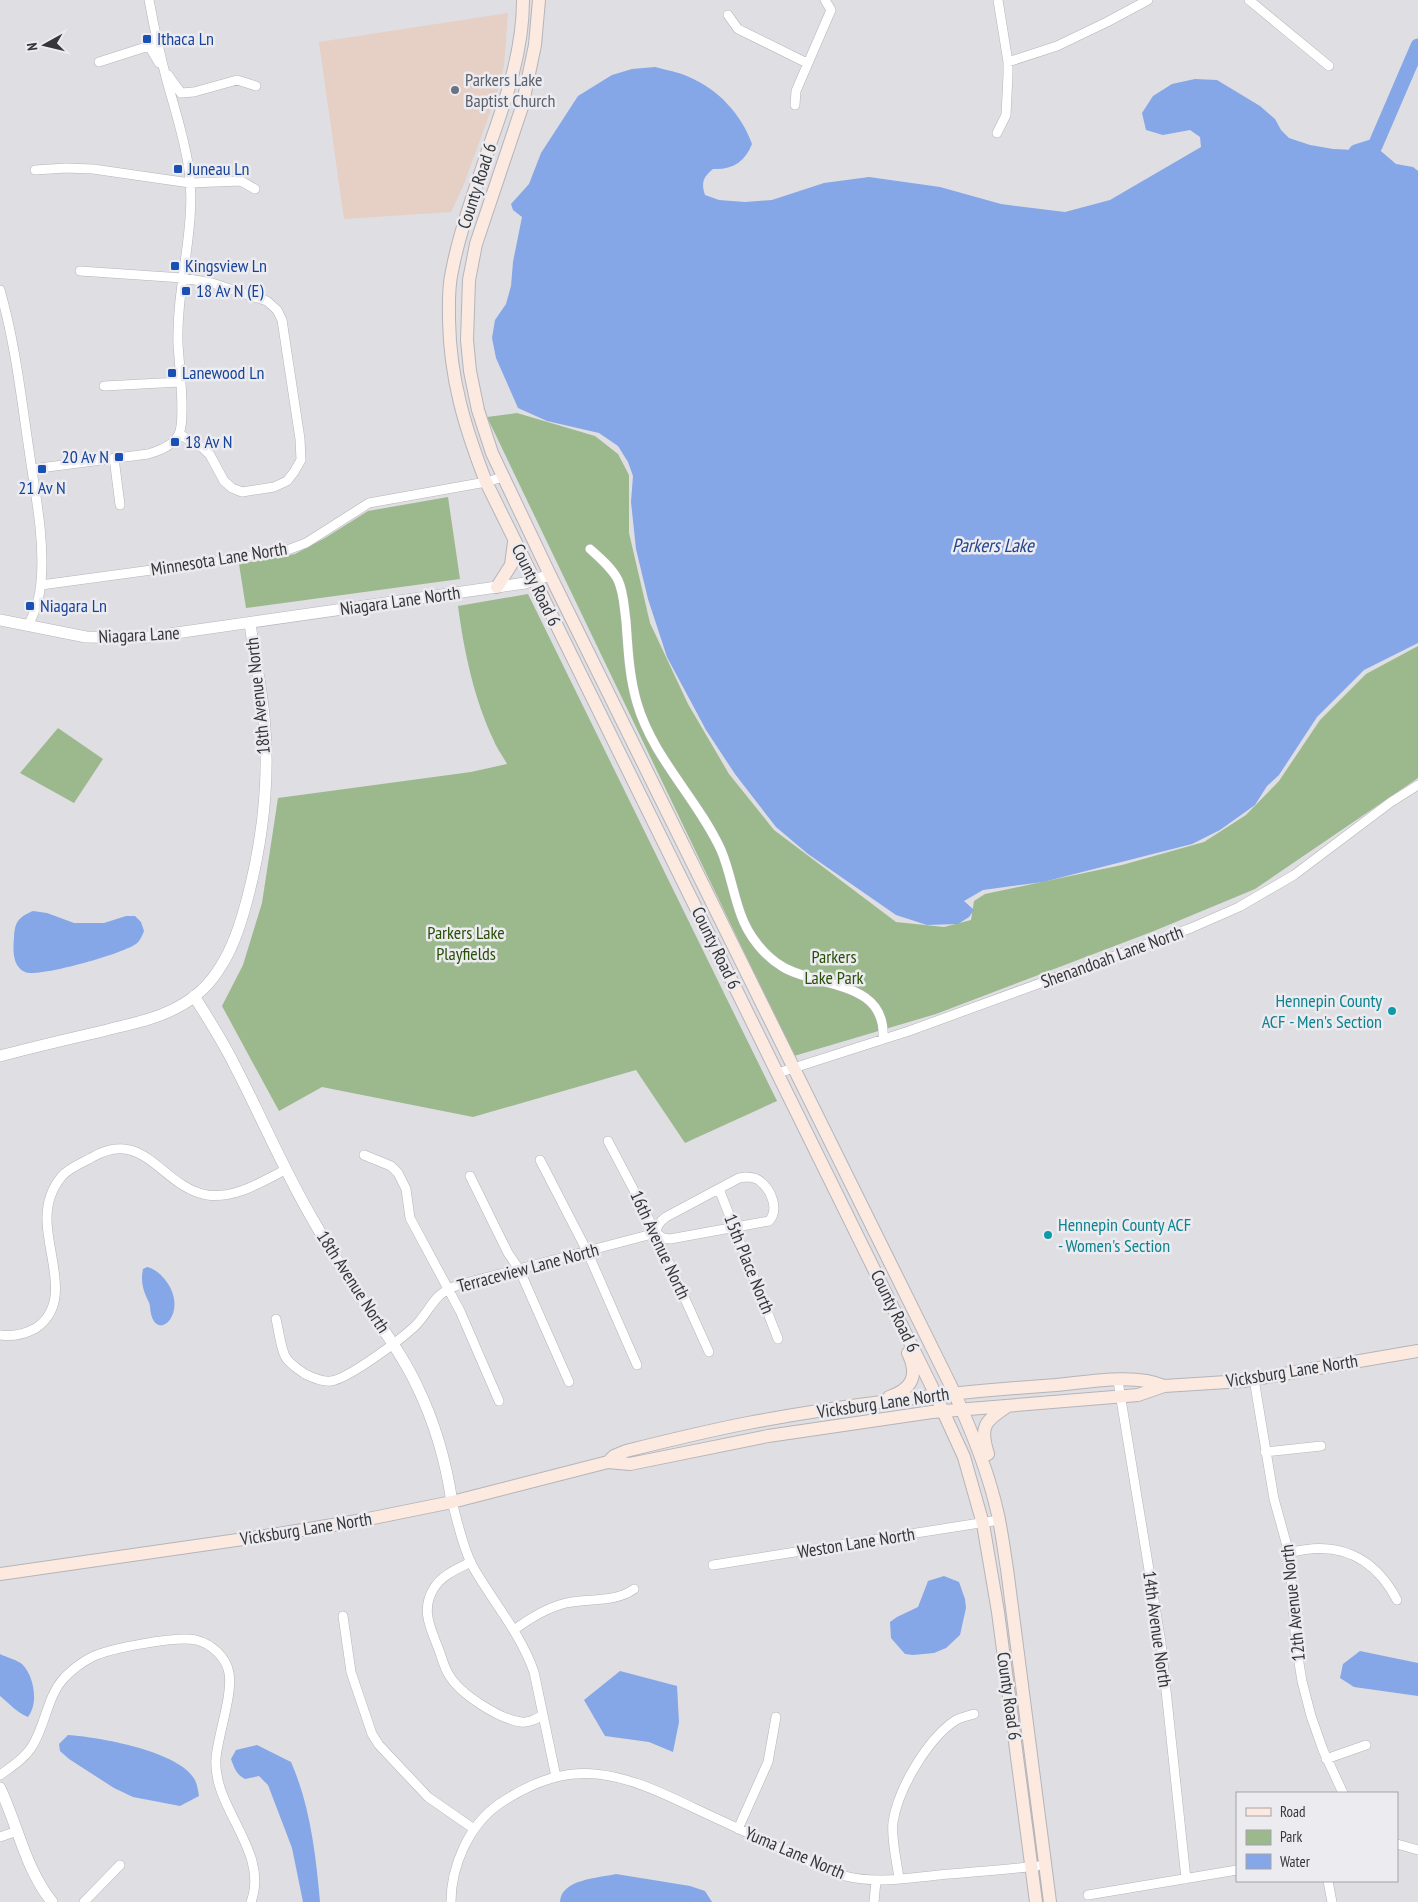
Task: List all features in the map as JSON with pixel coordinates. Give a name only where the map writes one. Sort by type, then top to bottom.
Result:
[{"type":"main road","name":"County Road 6","points":[[524,0],[517,60],[463,225],[451,272],[449,332],[454,383],[470,443],[486,482],[514,540],[778,1073],[936,1395],[964,1457],[983,1524],[999,1621],[1036,1902]]},
{"type":"main road","name":"County Road 6","points":[[538,0],[535,45],[522,108],[476,244],[469,280],[467,320],[470,371],[478,410],[492,453],[550,575],[962,1409],[980,1455],[998,1518],[1007,1569],[1050,1902]]},
{"type":"main road","points":[[497,587],[511,565],[514,555],[514,540]]},
{"type":"main road","points":[[868,1404],[902,1392],[914,1375],[912,1362],[884,1303],[880,1282]]},
{"type":"main road","name":"Vicksburg Lane North","points":[[0,1574],[362,1520],[452,1502],[608,1462],[630,1464],[768,1436],[943,1411],[1144,1394],[1164,1386],[1254,1379],[1418,1351]]},
{"type":"main road","name":"Vicksburg Lane North","points":[[608,1462],[614,1456],[626,1451],[718,1429],[868,1404],[954,1393],[1118,1380],[1154,1382],[1164,1386]]},
{"type":"main road","points":[[998,1518],[999,1492],[983,1434],[985,1425],[991,1417],[1010,1405]]},
{"type":"street","points":[[32,469],[148,454],[170,445],[179,434],[182,410],[178,316],[189,219],[190,183],[185,146],[164,69],[149,0]]},
{"type":"street","points":[[795,105],[796,91],[832,10],[825,0]]},
{"type":"street","points":[[997,133],[1006,115],[1008,62],[998,0]]},
{"type":"street","points":[[1008,62],[1057,46],[1139,2],[1148,0]]},
{"type":"street","points":[[1249,0],[1329,66]]},
{"type":"street","points":[[728,14],[738,29],[807,63]]},
{"type":"street","points":[[99,62],[149,46],[181,93],[194,92],[237,80],[256,86]]},
{"type":"street","points":[[35,170],[93,169],[190,183],[240,182],[255,189]]},
{"type":"street","points":[[80,271],[101,271],[212,282],[267,301],[277,310],[282,320],[300,439],[301,460],[294,472],[287,480],[274,487],[242,492],[224,482],[210,455],[203,448],[179,434]]},
{"type":"street","points":[[0,290],[16,361],[32,469],[40,540],[41,584],[36,610],[28,626],[0,620]]},
{"type":"street","points":[[104,386],[180,382]]},
{"type":"street","points":[[114,458],[120,504]]},
{"type":"street","name":"Minnesota Lane North","points":[[41,584],[233,559],[290,549],[306,543],[369,503],[486,482],[503,477]]},
{"type":"street","points":[[590,549],[603,560],[617,578],[623,596],[631,677],[637,704],[645,726],[662,757],[720,849],[739,910],[752,937],[767,954],[783,967],[804,976],[852,989],[867,998],[877,1010],[881,1020],[884,1030],[883,1039]]},
{"type":"street","name":"Niagara Lane North","points":[[250,623],[497,587],[534,581],[550,575]]},
{"type":"street","name":"Niagara Lane","points":[[28,626],[76,636],[119,639],[160,636],[250,623]]},
{"type":"street","name":"18th Avenue North","points":[[250,623],[264,723],[265,802],[260,841],[242,917],[230,950],[221,967],[209,983],[194,996],[217,1032],[237,1069],[285,1170],[346,1275],[393,1344],[417,1385],[441,1449],[452,1502],[471,1562],[514,1630],[531,1663],[556,1777]]},
{"type":"street","name":"Shenandoah Lane North","points":[[778,1073],[883,1039],[1183,931],[1239,907],[1294,875],[1418,784]]},
{"type":"street","points":[[0,1056],[146,1021],[179,1006],[194,996]]},
{"type":"street","name":"16th Avenue North","points":[[608,1140],[656,1234],[709,1352]]},
{"type":"street","points":[[0,1335],[18,1335],[29,1332],[43,1321],[53,1306],[56,1295],[56,1283],[47,1218],[49,1200],[55,1186],[64,1174],[100,1152],[113,1149],[127,1149],[140,1152],[185,1187],[209,1195],[222,1196],[244,1190],[285,1170]]},
{"type":"street","points":[[364,1155],[382,1161],[398,1173],[406,1189],[410,1218],[469,1331],[499,1401]]},
{"type":"street","points":[[540,1160],[586,1251],[637,1365]]},
{"type":"street","points":[[470,1176],[508,1253],[519,1269],[569,1382]]},
{"type":"street","points":[[746,1176],[761,1181],[773,1203],[775,1210],[773,1216],[769,1221],[762,1224],[670,1239],[656,1234],[657,1227],[666,1217],[719,1189],[746,1176]]},
{"type":"street","name":"15th Place North","points":[[719,1189],[778,1339]]},
{"type":"street","name":"Terraceview Lane North","points":[[276,1319],[286,1357],[292,1365],[321,1380],[339,1379],[393,1344],[415,1327],[438,1297],[448,1289],[656,1234]]},
{"type":"street","name":"12th Avenue North","points":[[1254,1379],[1274,1499],[1289,1553],[1296,1644],[1302,1681],[1311,1716],[1326,1758],[1343,1792]]},
{"type":"street","name":"14th Avenue North","points":[[1118,1380],[1161,1643],[1186,1879]]},
{"type":"street","points":[[1265,1452],[1322,1446]]},
{"type":"street","name":"Weston Lane North","points":[[713,1565],[983,1524],[998,1518]]},
{"type":"street","points":[[1289,1553],[1321,1548],[1337,1549],[1352,1555],[1367,1563],[1379,1573],[1397,1600]]},
{"type":"street","points":[[471,1562],[440,1580],[428,1600],[428,1624],[446,1669],[456,1683],[480,1704],[495,1714],[523,1722],[534,1720],[543,1715]]},
{"type":"street","points":[[514,1630],[548,1609],[566,1603],[618,1597],[634,1589]]},
{"type":"street","points":[[343,1616],[351,1672],[372,1734],[379,1745],[428,1797],[474,1829]]},
{"type":"street","points":[[0,1775],[23,1759],[31,1748],[53,1694],[64,1679],[92,1657],[126,1646],[194,1640],[214,1648],[221,1655],[226,1665],[230,1681],[217,1747],[216,1773],[225,1800],[253,1866],[254,1882],[251,1902]]},
{"type":"street","points":[[899,1879],[893,1830],[895,1812],[899,1802],[920,1760],[934,1740],[958,1719],[974,1714]]},
{"type":"street","points":[[738,1828],[768,1762],[776,1717]]},
{"type":"street","points":[[1326,1758],[1366,1745]]},
{"type":"street","name":"Yuma Lane North","points":[[556,1777],[574,1774],[613,1775],[649,1786],[843,1876],[876,1881],[1045,1865]]},
{"type":"street","points":[[451,1902],[454,1876],[460,1857],[474,1829],[494,1808],[513,1794],[534,1784],[556,1777]]},
{"type":"street","points":[[0,1788],[10,1808],[25,1855],[36,1878],[52,1902]]},
{"type":"street","points":[[0,1838],[16,1831]]},
{"type":"street","points":[[1398,1844],[1418,1850]]},
{"type":"street","points":[[84,1902],[120,1865]]},
{"type":"street","points":[[1088,1895],[1236,1870]]},
{"type":"street","points":[[874,1902],[876,1881]]},
{"type":"street","points":[[1328,1882],[1332,1902]]},
{"type":"shaded area","points":[[508,13],[504,66],[497,93],[464,184],[451,212],[344,219],[319,42]]},
{"type":"green space","name":"Parkers Lake Park","points":[[517,413],[595,436],[618,454],[629,475],[629,533],[650,623],[688,704],[729,774],[774,830],[896,922],[944,927],[971,920],[974,901],[985,894],[1122,865],[1204,842],[1246,815],[1279,781],[1320,720],[1366,674],[1418,646],[1418,778],[1255,889],[1154,931],[936,1014],[794,1056],[487,417]]},
{"type":"green space","points":[[448,497],[460,579],[246,608],[239,564],[295,554],[368,511]]},
{"type":"green space","name":"Parkers Lake Playfields","points":[[528,594],[777,1101],[685,1143],[636,1070],[473,1117],[322,1087],[279,1111],[222,1006],[243,965],[262,903],[278,798],[471,772],[507,764],[487,725],[475,692],[463,640],[458,606]]},
{"type":"green space","points":[[58,728],[103,759],[74,803],[20,773]]},
{"type":"water","name":"Parkers Lake","points":[[655,67],[685,75],[710,88],[728,104],[748,133],[752,144],[746,156],[732,166],[713,169],[704,180],[705,195],[719,200],[745,202],[772,200],[824,183],[869,177],[940,187],[1001,204],[1065,212],[1110,200],[1201,147],[1200,137],[1190,130],[1163,135],[1146,130],[1142,113],[1153,96],[1172,84],[1195,79],[1217,80],[1260,106],[1275,119],[1281,130],[1289,138],[1310,145],[1333,149],[1354,150],[1375,146],[1396,164],[1413,167],[1418,171],[1418,643],[1364,670],[1317,717],[1279,775],[1267,786],[1255,805],[1220,830],[1192,844],[1043,882],[983,890],[964,901],[974,910],[969,917],[958,924],[927,925],[896,915],[808,854],[776,827],[735,774],[706,730],[667,657],[648,599],[636,549],[631,502],[633,476],[628,462],[618,446],[599,433],[547,421],[518,408],[496,358],[492,338],[495,320],[506,304],[511,286],[513,262],[522,217],[513,210],[511,204],[529,184],[541,153],[578,96],[612,75],[632,69]]},
{"type":"water","points":[[33,911],[47,913],[74,923],[104,923],[126,916],[135,916],[141,922],[144,931],[136,944],[115,953],[46,972],[25,972],[18,966],[14,957],[13,947],[17,923],[24,915]]},
{"type":"water","points":[[147,1267],[155,1270],[162,1276],[173,1293],[173,1314],[163,1325],[157,1324],[153,1319],[142,1282],[143,1269]]},
{"type":"water","points":[[944,1576],[959,1582],[965,1599],[966,1608],[960,1635],[946,1648],[934,1653],[905,1654],[891,1638],[890,1622],[918,1607],[928,1581]]},
{"type":"water","points":[[1360,1651],[1418,1663],[1418,1696],[1354,1687],[1340,1678],[1343,1664]]},
{"type":"water","points":[[0,1654],[22,1664],[30,1675],[34,1697],[28,1717],[0,1696]]},
{"type":"water","points":[[620,1671],[677,1686],[679,1722],[673,1752],[649,1742],[605,1736],[584,1700]]},
{"type":"water","points":[[68,1735],[117,1742],[171,1760],[184,1768],[193,1777],[199,1796],[180,1806],[133,1797],[114,1788],[69,1759],[60,1751],[59,1744]]},
{"type":"water","points":[[257,1745],[291,1762],[298,1778],[314,1848],[320,1902],[303,1902],[292,1848],[268,1785],[259,1776],[245,1779],[233,1765],[231,1759],[236,1750]]},
{"type":"water","points":[[616,1874],[690,1886],[705,1891],[712,1902],[560,1902],[562,1894],[574,1884]]},
{"type":"waterway","points":[[1356,152],[1375,146],[1418,46]]},
{"type":"place","name":"Ithaca Ln","points":[[147,39]]},
{"type":"place","name":"Parkers Lake Baptist Church","points":[[455,90]]},
{"type":"place","name":"Juneau Ln","points":[[178,169]]},
{"type":"place","name":"Kingsview Ln","points":[[175,266]]},
{"type":"place","name":"18 Av N (E)","points":[[186,291]]},
{"type":"place","name":"Lanewood Ln","points":[[172,373]]},
{"type":"place","name":"18 Av N","points":[[175,442]]},
{"type":"place","name":"20 Av N","points":[[119,457]]},
{"type":"place","name":"21 Av N","points":[[42,469]]},
{"type":"place","name":"Niagara Ln","points":[[30,606]]},
{"type":"place","name":"Hennepin County ACF - Men's Section","points":[[1392,1011]]},
{"type":"place","name":"Hennepin County ACF - Women's Section","points":[[1048,1235]]}]
